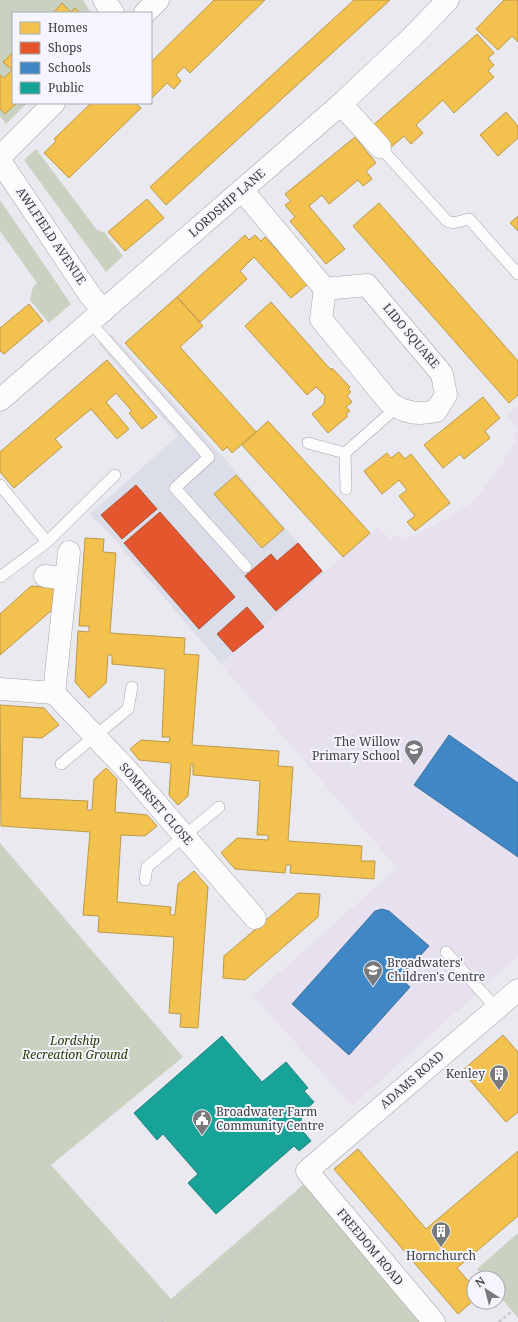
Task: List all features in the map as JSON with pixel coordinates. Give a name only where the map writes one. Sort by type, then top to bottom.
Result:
[{"type":"street","points":[[104,0],[112,12]]},
{"type":"street","points":[[146,12],[158,0]]},
{"type":"street","name":"LORDSHIP LANE","points":[[0,400],[341,104],[411,38],[448,0]]},
{"type":"street","points":[[0,157],[53,104]]},
{"type":"street","points":[[341,104],[380,147]]},
{"type":"street","name":"AWLFIELD AVENUE","points":[[0,161],[90,295],[96,316]]},
{"type":"street","points":[[242,190],[325,289]]},
{"type":"street","name":"LIDO SQUARE","points":[[367,285],[442,374],[446,396],[436,411],[426,414],[401,411],[389,402],[321,319],[325,289],[367,285]]},
{"type":"street","points":[[0,689],[54,693],[56,578],[69,552]]},
{"type":"street","name":"SOMERSET CLOSE","points":[[54,693],[96,736],[255,918]]},
{"type":"street","name":"ADAMS ROAD","points":[[311,1176],[510,1001]]},
{"type":"street","name":"FREEDOM ROAD","points":[[311,1176],[434,1322]]},
{"type":"lane","points":[[380,147],[447,221],[453,223],[469,219],[518,274]]},
{"type":"lane","points":[[96,316],[209,457],[174,488],[246,567]]},
{"type":"lane","points":[[345,453],[397,408]]},
{"type":"lane","points":[[308,443],[345,453]]},
{"type":"lane","points":[[345,453],[346,489]]},
{"type":"lane","points":[[0,577],[47,542],[115,475]]},
{"type":"lane","points":[[0,485],[47,542]]},
{"type":"lane","points":[[61,764],[128,709],[132,687]]},
{"type":"lane","points":[[145,880],[147,867],[219,807]]},
{"type":"lane","points":[[446,952],[510,1001]]},
{"type":"path","points":[[162,1322],[167,1311],[311,1176]]},
{"type":"path","points":[[499,1322],[512,1311]]},
{"type":"shaded area","points":[[111,334],[224,458],[325,573],[221,664],[116,541],[90,514],[178,436],[99,344]]},
{"type":"shaded area","points":[[518,406],[518,429],[507,415]]},
{"type":"shaded area","name":"The Willow Primary School","points":[[518,430],[518,956],[352,1106],[253,996],[397,868],[221,664],[378,526],[391,540],[399,534],[404,539],[432,527],[474,501],[497,471],[516,441],[512,436]]},
{"type":"green space","points":[[0,0],[83,0],[90,12],[71,12],[62,3],[54,12],[12,12],[12,53],[4,62],[12,70],[4,78],[0,75]]},
{"type":"green space","points":[[16,104],[26,104],[6,124],[0,116],[0,109],[5,114]]},
{"type":"green space","points":[[36,149],[97,230],[104,232],[123,256],[106,272],[24,160]]},
{"type":"green space","points":[[0,200],[71,304],[49,323],[30,300],[33,287],[37,283],[0,231]]},
{"type":"green space","name":"Lordship Recreation Ground","points":[[0,843],[183,1057],[51,1165],[171,1299],[305,1183],[432,1322],[0,1322]]},
{"type":"green space","points":[[518,1233],[518,1318],[506,1304],[506,1270],[477,1269]]},
{"type":"building: Homes","points":[[214,0],[265,0],[190,73],[184,67],[176,75],[181,81],[174,89],[167,83],[152,98],[152,61]]},
{"type":"building: Homes","points":[[354,0],[390,0],[166,205],[150,187]]},
{"type":"building: Homes","points":[[504,0],[518,0],[518,42],[512,36],[498,50],[476,29]]},
{"type":"building: Homes","points":[[62,3],[71,12],[54,12]]},
{"type":"building: Homes","points":[[75,8],[79,12],[71,12]]},
{"type":"building: Homes","points":[[477,34],[494,53],[488,58],[494,65],[488,71],[494,77],[454,113],[443,100],[416,125],[423,133],[411,144],[404,136],[390,148],[371,127]]},
{"type":"building: Homes","points":[[12,53],[12,70],[3,62]]},
{"type":"building: Homes","points":[[12,70],[12,104],[16,104],[5,114],[0,109],[0,75],[4,78]]},
{"type":"building: Homes","points":[[90,104],[136,104],[141,108],[69,178],[44,153],[56,141],[54,139]]},
{"type":"building: Homes","points":[[506,112],[518,126],[518,138],[498,156],[480,135]]},
{"type":"building: Homes","points":[[355,137],[376,163],[366,171],[372,179],[363,186],[358,180],[329,204],[322,195],[309,206],[345,249],[326,264],[290,221],[295,217],[285,205],[291,201],[285,194]]},
{"type":"building: Homes","points":[[147,199],[164,218],[125,251],[108,232]]},
{"type":"building: Homes","points":[[379,203],[518,361],[518,395],[509,403],[353,226]]},
{"type":"building: Homes","points":[[518,216],[518,231],[510,223]]},
{"type":"building: Homes","points":[[245,235],[249,240],[255,235],[261,241],[265,237],[308,284],[291,298],[254,257],[240,271],[247,279],[200,322],[177,297]]},
{"type":"building: Homes","points":[[177,297],[203,326],[180,347],[256,432],[232,453],[227,447],[223,451],[125,343]]},
{"type":"building: Homes","points":[[271,302],[331,370],[332,368],[350,387],[348,389],[351,392],[347,396],[352,402],[346,407],[350,411],[346,414],[348,416],[328,433],[312,414],[324,404],[325,396],[316,387],[307,395],[245,326]]},
{"type":"building: Homes","points":[[29,304],[43,321],[4,354],[0,351],[0,328]]},
{"type":"building: Homes","points":[[107,360],[157,417],[142,429],[129,413],[132,411],[116,393],[106,402],[129,429],[117,439],[91,409],[55,439],[62,447],[14,488],[0,472],[0,452]]},
{"type":"building: Homes","points":[[483,397],[500,418],[485,431],[490,438],[464,459],[460,454],[443,468],[424,445]]},
{"type":"building: Homes","points":[[268,421],[370,533],[343,557],[242,445]]},
{"type":"building: Homes","points":[[399,452],[405,459],[411,454],[450,503],[415,531],[407,522],[415,516],[399,496],[407,490],[399,480],[382,494],[364,471],[387,453],[391,458]]},
{"type":"building: Homes","points":[[236,475],[284,529],[262,548],[214,494]]},
{"type":"building: Homes","points":[[85,538],[104,539],[103,552],[116,553],[110,633],[185,638],[184,654],[199,655],[192,745],[279,751],[278,766],[293,767],[288,841],[362,846],[361,861],[375,861],[374,879],[290,873],[291,865],[286,865],[285,873],[235,869],[221,853],[237,838],[268,840],[268,835],[257,835],[260,781],[193,775],[193,764],[191,764],[188,796],[178,805],[169,795],[171,763],[139,760],[130,749],[141,740],[169,742],[170,737],[162,737],[165,669],[112,664],[112,655],[108,655],[106,683],[89,698],[75,682],[78,631],[89,632],[89,626],[79,626]]},
{"type":"building: Homes","points":[[31,586],[54,588],[52,610],[0,655],[0,614]]},
{"type":"building: Homes","points":[[0,705],[44,708],[59,725],[42,738],[23,737],[20,798],[88,801],[87,810],[92,810],[94,779],[106,768],[117,779],[115,812],[147,815],[157,826],[145,836],[121,835],[117,902],[171,907],[170,915],[175,915],[178,884],[194,871],[208,887],[198,1028],[180,1027],[181,1014],[169,1013],[174,937],[98,932],[99,916],[83,915],[90,832],[1,826]]},
{"type":"building: Homes","points":[[298,893],[320,894],[318,917],[245,980],[223,978],[224,956]]},
{"type":"building: Homes","name":"Kenley","points":[[503,1035],[518,1052],[518,1112],[506,1122],[462,1071]]},
{"type":"building: Homes","name":"Hornchurch","points":[[358,1149],[426,1229],[518,1151],[518,1216],[457,1268],[466,1278],[466,1307],[458,1314],[334,1169]]},
{"type":"building: Shops","points":[[136,485],[157,509],[122,539],[101,515]]},
{"type":"building: Shops","points":[[160,512],[235,597],[199,629],[124,543]]},
{"type":"building: Shops","points":[[298,543],[322,571],[276,611],[245,576],[271,554],[277,561]]},
{"type":"building: Shops","points":[[247,607],[264,627],[233,652],[217,634]]},
{"type":"building: Schools","points":[[449,735],[518,783],[518,857],[414,785]]},
{"type":"building: Schools","points":[[382,909],[389,911],[429,946],[400,978],[410,987],[349,1055],[292,1004],[375,911]]},
{"type":"building: Public","points":[[222,1036],[262,1082],[286,1062],[308,1088],[304,1091],[314,1102],[302,1113],[300,1128],[311,1141],[299,1151],[294,1146],[216,1214],[188,1183],[198,1174],[163,1134],[157,1140],[134,1113]]},
{"type":"place","name":"The Willow Primary School","points":[[414,766]]},
{"type":"place","name":"Broadwaters' Children's Centre","points":[[373,987]]},
{"type":"place","name":"Kenley","points":[[499,1091]]},
{"type":"place","name":"Broadwater Farm Community Centre","points":[[202,1136]]},
{"type":"place","name":"Hornchurch","points":[[441,1248]]}]
